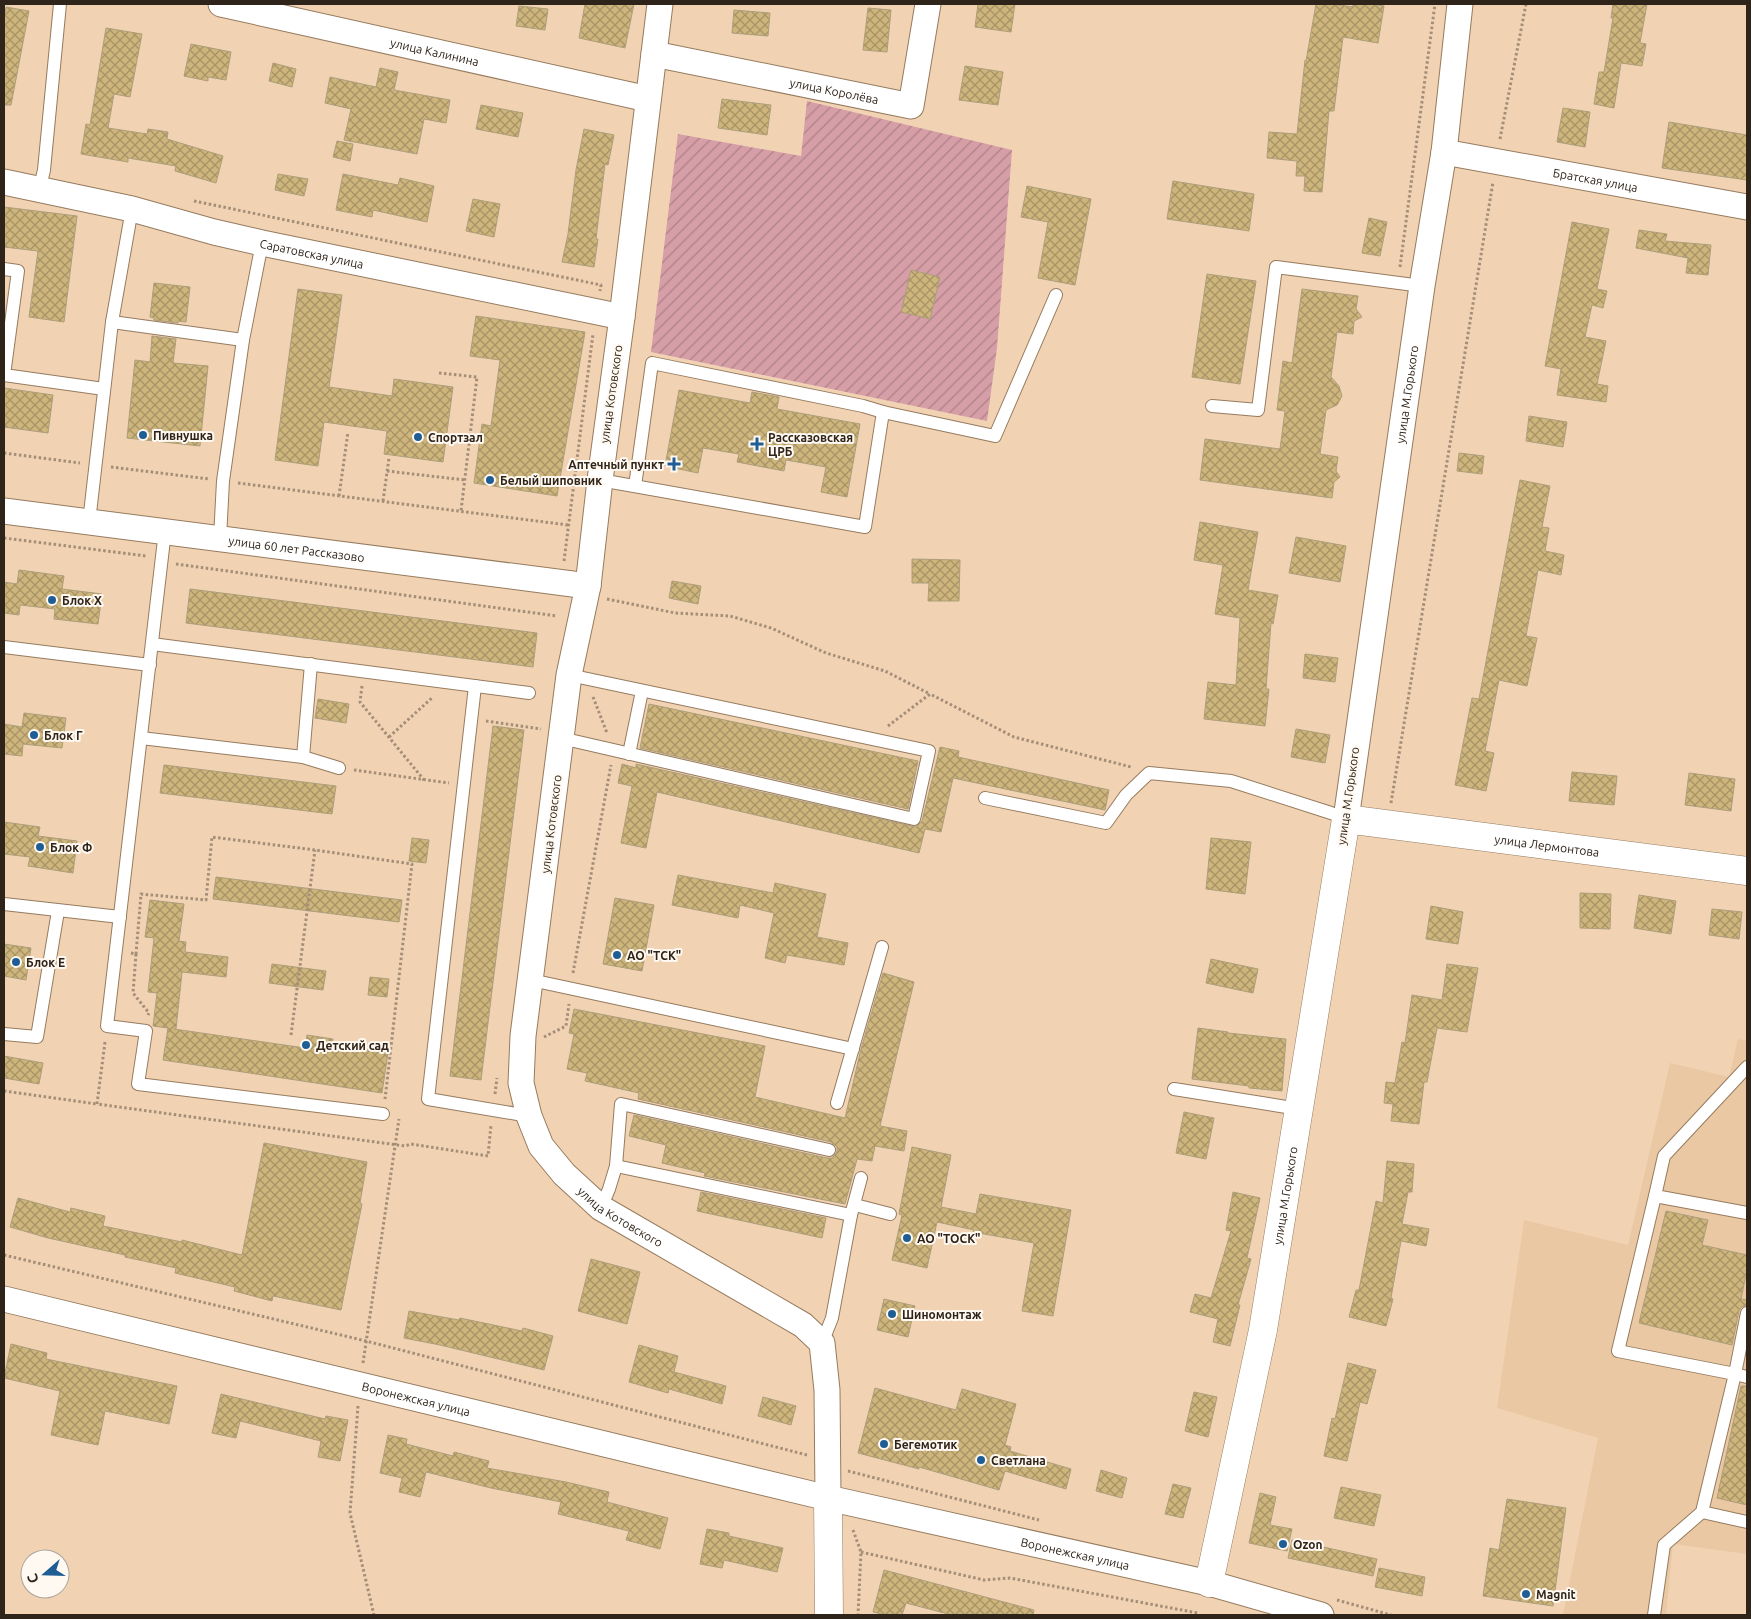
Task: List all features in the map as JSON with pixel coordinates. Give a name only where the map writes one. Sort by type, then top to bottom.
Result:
[{"type":"street","name":"улица Калинина","points":[[221,4],[648,99]]},
{"type":"street","name":"улица Котовского","points":[[660,4],[577,677],[552,734],[531,980],[523,1036],[521,1083],[528,1116],[541,1146],[564,1174],[601,1208],[803,1325],[822,1343]]},
{"type":"street","name":"улица Королёва","points":[[654,54],[911,106],[928,4]]},
{"type":"street","name":"улица М.Горького","points":[[1208,1583],[1263,1330],[1346,819],[1422,286],[1444,152],[1460,4]]},
{"type":"street","name":"Братская улица","points":[[1444,152],[1747,207]]},
{"type":"street","name":"Саратовская улица","points":[[4,182],[39,191],[132,209],[214,232],[262,243],[622,317]]},
{"type":"street","name":"улица 60 лет Рассказово","points":[[4,511],[220,538],[587,591]]},
{"type":"street","name":"улица Лермонтова","points":[[1346,819],[1747,871]]},
{"type":"street","name":"Воронежская улица","points":[[4,1299],[828,1498],[1208,1583],[1328,1607]]},
{"type":"street","points":[[822,1343],[827,1390],[829,1615]]},
{"type":"lane","points":[[39,191],[44,170],[60,4]]},
{"type":"lane","points":[[89,522],[112,322],[132,209]]},
{"type":"lane","points":[[220,538],[223,481],[243,340],[262,243]]},
{"type":"lane","points":[[1212,406],[1258,410],[1276,267],[1422,286]]},
{"type":"lane","points":[[4,269],[18,271],[4,375],[104,389]]},
{"type":"lane","points":[[635,486],[652,363],[863,406],[882,412],[995,436],[1056,295]]},
{"type":"lane","points":[[112,322],[243,340]]},
{"type":"lane","points":[[600,480],[865,527],[882,412]]},
{"type":"lane","points":[[165,531],[107,1026],[146,1031],[138,1084],[383,1114]]},
{"type":"lane","points":[[152,644],[529,693]]},
{"type":"lane","points":[[4,647],[150,664]]},
{"type":"lane","points":[[302,757],[311,664]]},
{"type":"lane","points":[[552,734],[629,754],[914,819],[929,751],[577,677]]},
{"type":"lane","points":[[475,686],[428,1099],[528,1116]]},
{"type":"lane","points":[[629,754],[642,691]]},
{"type":"lane","points":[[141,738],[302,757],[339,768]]},
{"type":"lane","points":[[985,798],[1106,823],[1126,795],[1149,773],[1231,781],[1346,819]]},
{"type":"lane","points":[[4,904],[120,917]]},
{"type":"lane","points":[[4,1034],[37,1036],[58,910]]},
{"type":"lane","points":[[837,1103],[882,947]]},
{"type":"lane","points":[[531,980],[853,1049]]},
{"type":"lane","points":[[1741,1376],[1618,1351],[1664,1156],[1747,1066]]},
{"type":"lane","points":[[1174,1089],[1299,1109]]},
{"type":"lane","points":[[601,1208],[616,1166],[621,1104],[829,1150]]},
{"type":"lane","points":[[616,1166],[853,1210],[890,1214]]},
{"type":"lane","points":[[822,1343],[832,1318],[861,1178]]},
{"type":"lane","points":[[1655,1196],[1747,1213]]},
{"type":"lane","points":[[1654,1615],[1664,1545],[1702,1512],[1741,1376],[1747,1314]]},
{"type":"lane","points":[[1702,1512],[1747,1522]]},
{"type":"path","points":[[1390,811],[1496,162],[1526,4]]},
{"type":"path","points":[[190,200],[601,285]]},
{"type":"path","points":[[439,373],[477,377],[461,511]]},
{"type":"path","points":[[339,496],[348,432]]},
{"type":"path","points":[[4,453],[568,525]]},
{"type":"path","points":[[383,501],[389,458]]},
{"type":"path","points":[[387,471],[465,480]]},
{"type":"path","points":[[4,538],[162,558],[173,564],[557,616]]},
{"type":"path","points":[[587,591],[674,612],[730,616],[771,628],[826,653],[885,671],[1014,737],[1100,758],[1149,773]]},
{"type":"path","points":[[364,672],[360,702],[424,780]]},
{"type":"path","points":[[572,980],[614,750],[577,677]]},
{"type":"path","points":[[389,737],[449,683]]},
{"type":"path","points":[[871,739],[930,694]]},
{"type":"path","points":[[471,719],[552,734]]},
{"type":"path","points":[[339,768],[463,785]]},
{"type":"path","points":[[146,1031],[149,1013],[132,993],[141,894],[206,900],[212,837],[412,864],[383,1114],[399,1117],[395,1145]]},
{"type":"path","points":[[290,1035],[315,850]]},
{"type":"path","points":[[116,951],[136,954]]},
{"type":"path","points":[[536,1041],[566,1026],[570,999]]},
{"type":"path","points":[[97,1104],[107,1026]]},
{"type":"path","points":[[4,1091],[405,1146]]},
{"type":"path","points":[[4,1255],[366,1341],[828,1460],[844,1470],[1043,1521]]},
{"type":"path","points":[[861,1552],[984,1580],[1010,1578],[1198,1613]]},
{"type":"path","points":[[1328,1607],[1391,1615]]},
{"type":"shaded area","points":[[807,101],[1012,150],[997,348],[987,421],[651,352],[678,134],[801,156]]},
{"type":"shaded area","points":[[1738,1039],[1747,1041],[1747,1554],[1673,1544],[1666,1615],[1563,1615],[1598,1438],[1497,1408],[1524,1220],[1628,1245],[1670,1063],[1729,1077]]},
{"type":"building","points":[[585,4],[634,4],[625,48],[579,38]]},
{"type":"building","points":[[978,4],[1015,4],[1011,32],[975,27]]},
{"type":"building","points":[[1316,4],[1353,7],[1353,4],[1384,6],[1378,43],[1343,37],[1334,111],[1329,111],[1322,192],[1304,191],[1305,176],[1296,176],[1297,161],[1267,158],[1269,132],[1297,134],[1305,60]]},
{"type":"building","points":[[1613,4],[1647,4],[1640,43],[1646,44],[1642,66],[1621,63],[1614,108],[1594,104],[1599,72],[1604,72],[1613,18],[1611,18]]},
{"type":"building","points":[[519,6],[548,9],[545,30],[516,26]]},
{"type":"building","points":[[6,7],[29,11],[11,105],[4,105],[4,20]]},
{"type":"building","points":[[868,8],[891,10],[887,52],[863,50]]},
{"type":"building","points":[[734,10],[770,13],[768,36],[732,33]]},
{"type":"building","points":[[106,28],[142,34],[130,97],[114,94],[108,128],[147,134],[148,129],[168,132],[167,139],[223,156],[216,183],[175,171],[176,166],[128,158],[128,162],[81,154],[86,124],[90,125]]},
{"type":"building","points":[[191,44],[231,52],[226,80],[208,77],[208,81],[184,76]]},
{"type":"building","points":[[273,63],[296,69],[292,87],[269,81]]},
{"type":"building","points":[[965,66],[1003,72],[998,105],[959,100]]},
{"type":"building","points":[[380,68],[398,72],[394,90],[450,100],[446,123],[424,119],[417,154],[344,140],[351,109],[325,103],[330,77],[376,87]]},
{"type":"building","points":[[722,99],[771,105],[767,135],[718,128]]},
{"type":"building","points":[[481,105],[523,113],[518,137],[476,129]]},
{"type":"building","points":[[1563,108],[1590,112],[1585,147],[1557,142]]},
{"type":"building","points":[[1669,122],[1747,135],[1747,180],[1662,168]]},
{"type":"building","points":[[584,129],[614,135],[608,165],[605,164],[594,267],[562,262]]},
{"type":"building","points":[[337,141],[353,144],[350,161],[333,157]]},
{"type":"building","points":[[278,174],[308,179],[304,196],[275,190]]},
{"type":"building","points":[[343,174],[398,185],[400,178],[434,186],[427,222],[373,210],[372,217],[336,210]]},
{"type":"building","points":[[1173,181],[1254,194],[1249,231],[1167,219]]},
{"type":"building","points":[[1027,186],[1091,199],[1075,285],[1038,278],[1048,222],[1021,217]]},
{"type":"building","points":[[473,199],[500,204],[494,237],[466,231]]},
{"type":"building","points":[[4,207],[77,216],[64,322],[29,317],[38,251],[4,247]]},
{"type":"building","points":[[1369,218],[1387,222],[1380,256],[1362,253]]},
{"type":"building","points":[[1572,222],[1609,229],[1597,289],[1607,291],[1603,308],[1592,305],[1585,337],[1606,341],[1597,384],[1608,386],[1606,402],[1557,395],[1561,369],[1545,366]]},
{"type":"building","points":[[1639,230],[1667,234],[1665,241],[1711,245],[1708,275],[1686,273],[1688,258],[1636,248]]},
{"type":"building","points":[[911,270],[940,277],[930,319],[901,312]]},
{"type":"building","points":[[1207,274],[1256,281],[1240,384],[1192,377]]},
{"type":"building","points":[[154,283],[190,287],[186,322],[154,320],[154,318],[150,317]]},
{"type":"building","points":[[298,289],[342,295],[329,387],[392,396],[394,379],[453,387],[443,462],[384,454],[387,431],[324,422],[318,466],[275,460]]},
{"type":"building","points":[[1302,289],[1358,296],[1356,309],[1362,317],[1354,321],[1353,334],[1337,332],[1331,377],[1339,386],[1342,396],[1337,405],[1326,410],[1320,454],[1338,457],[1336,471],[1340,477],[1334,482],[1332,498],[1200,480],[1205,439],[1280,449],[1285,411],[1277,410],[1283,361],[1292,363]]},
{"type":"building","points":[[476,316],[585,332],[557,496],[474,483],[482,424],[491,426],[500,360],[470,356]]},
{"type":"building","points":[[152,336],[176,339],[173,363],[208,366],[200,446],[127,438],[135,360],[150,362]]},
{"type":"building","points":[[4,388],[53,395],[48,433],[4,427]]},
{"type":"building","points":[[679,390],[750,403],[752,392],[779,397],[777,409],[860,424],[847,497],[821,492],[826,467],[786,460],[784,471],[737,462],[739,454],[703,448],[698,473],[665,466]]},
{"type":"building","points":[[1529,416],[1567,422],[1563,447],[1526,441]]},
{"type":"building","points":[[1459,453],[1484,456],[1482,474],[1457,471]]},
{"type":"building","points":[[1520,480],[1550,486],[1542,527],[1549,528],[1545,551],[1564,555],[1561,575],[1538,570],[1526,636],[1537,638],[1527,686],[1499,680],[1485,751],[1494,753],[1486,791],[1455,785],[1472,698],[1479,699]]},
{"type":"building","points":[[1200,522],[1258,532],[1248,590],[1278,595],[1273,624],[1271,623],[1266,689],[1269,689],[1265,726],[1204,719],[1208,682],[1236,685],[1240,618],[1215,614],[1223,565],[1194,560]]},
{"type":"building","points":[[1296,537],[1346,546],[1340,582],[1289,573]]},
{"type":"building","points":[[912,559],[960,560],[959,601],[928,601],[929,583],[912,583]]},
{"type":"building","name":"Блок Х","points":[[19,570],[64,576],[62,589],[102,594],[98,624],[54,619],[55,609],[20,605],[19,615],[4,613],[4,582],[17,584]]},
{"type":"building","points":[[672,581],[701,586],[698,604],[669,598]]},
{"type":"building","points":[[190,589],[537,633],[533,667],[186,623]]},
{"type":"building","points":[[1305,654],[1338,658],[1335,682],[1303,678]]},
{"type":"building","points":[[318,699],[349,704],[346,723],[315,718]]},
{"type":"building","points":[[649,704],[918,761],[908,809],[640,748]]},
{"type":"building","name":"Блок Г","points":[[24,713],[66,718],[62,748],[23,744],[22,756],[4,754],[4,724],[22,727]]},
{"type":"building","points":[[493,726],[524,730],[481,1080],[450,1076]]},
{"type":"building","points":[[1296,729],[1330,735],[1325,763],[1291,757]]},
{"type":"building","points":[[940,747],[959,751],[958,757],[1109,790],[1105,810],[953,778],[941,832],[925,829],[919,853],[657,792],[646,848],[621,843],[632,786],[618,783],[622,764],[636,768],[636,764],[916,827],[922,821]]},
{"type":"building","points":[[164,765],[336,786],[332,814],[160,793]]},
{"type":"building","points":[[1572,772],[1617,776],[1614,805],[1569,801]]},
{"type":"building","points":[[1689,773],[1735,779],[1731,811],[1685,805]]},
{"type":"building","name":"Блок Ф","points":[[4,822],[40,827],[38,836],[77,841],[73,873],[28,866],[30,857],[4,854]]},
{"type":"building","points":[[412,838],[429,840],[426,863],[409,861]]},
{"type":"building","points":[[1211,838],[1251,842],[1245,894],[1206,889]]},
{"type":"building","points":[[678,875],[773,893],[775,883],[826,894],[817,937],[848,943],[844,965],[787,955],[785,963],[765,958],[774,913],[740,905],[738,918],[672,905]]},
{"type":"building","points":[[216,877],[402,900],[399,922],[213,899]]},
{"type":"building","points":[[1580,893],[1611,894],[1610,929],[1580,928]]},
{"type":"building","points":[[1639,895],[1676,901],[1671,934],[1634,928]]},
{"type":"building","points":[[615,898],[654,905],[642,971],[603,964]]},
{"type":"building","points":[[150,900],[184,904],[179,941],[186,942],[185,952],[228,957],[226,977],[182,972],[176,1029],[174,1029],[305,1048],[307,1035],[333,1039],[332,1045],[388,1053],[382,1093],[163,1060],[168,1028],[153,1026],[157,993],[148,992],[154,938],[145,937]]},
{"type":"building","points":[[1431,906],[1463,912],[1458,944],[1426,939]]},
{"type":"building","points":[[1712,909],[1742,912],[1739,939],[1709,935]]},
{"type":"building","name":"Блок Е","points":[[4,944],[31,948],[26,980],[4,976]]},
{"type":"building","points":[[1211,959],[1258,969],[1253,993],[1206,983]]},
{"type":"building","points":[[272,964],[326,971],[323,990],[269,983]]},
{"type":"building","points":[[1447,964],[1478,968],[1467,1032],[1437,1028],[1427,1082],[1424,1082],[1419,1124],[1391,1121],[1393,1104],[1384,1103],[1386,1082],[1395,1083],[1402,1042],[1405,1043],[1412,995],[1442,1000]]},
{"type":"building","points":[[883,973],[914,982],[880,1126],[907,1131],[904,1151],[875,1146],[872,1161],[857,1159],[845,1204],[704,1176],[705,1173],[662,1163],[666,1145],[629,1136],[634,1115],[827,1158],[832,1158],[837,1152],[837,1147],[831,1142],[638,1099],[639,1093],[585,1081],[587,1073],[567,1069],[574,1034],[569,1033],[574,1009],[765,1046],[755,1097],[845,1118],[861,1049]]},
{"type":"building","points":[[370,977],[389,979],[387,997],[368,995]]},
{"type":"building","points":[[1198,1028],[1286,1039],[1282,1091],[1192,1079]]},
{"type":"building","points":[[4,1056],[43,1063],[39,1084],[4,1078]]},
{"type":"building","points":[[1184,1112],[1214,1118],[1206,1159],[1176,1153]]},
{"type":"building","points":[[264,1143],[367,1162],[360,1203],[362,1204],[341,1310],[273,1296],[272,1301],[234,1291],[235,1287],[175,1273],[176,1268],[48,1238],[10,1227],[18,1198],[70,1212],[71,1208],[105,1216],[103,1226],[182,1242],[182,1240],[242,1255]]},
{"type":"building","points":[[912,1147],[951,1155],[941,1207],[976,1214],[980,1194],[1071,1210],[1053,1316],[1022,1311],[1034,1243],[973,1232],[974,1230],[937,1222],[927,1268],[892,1260],[902,1215],[899,1214]]},
{"type":"building","points":[[1387,1161],[1414,1164],[1412,1192],[1408,1192],[1402,1224],[1429,1229],[1426,1246],[1401,1241],[1391,1298],[1393,1299],[1386,1326],[1349,1317],[1356,1290],[1359,1290],[1376,1201],[1383,1203]]},
{"type":"building","points":[[701,1192],[826,1218],[822,1238],[697,1211]]},
{"type":"building","points":[[1233,1192],[1260,1198],[1247,1258],[1251,1259],[1238,1305],[1240,1305],[1230,1346],[1213,1342],[1218,1319],[1190,1312],[1195,1294],[1211,1298],[1231,1231],[1226,1230]]},
{"type":"building","points":[[1666,1211],[1708,1220],[1702,1245],[1747,1255],[1747,1270],[1741,1299],[1747,1300],[1747,1305],[1741,1307],[1739,1311],[1732,1345],[1639,1323]]},
{"type":"building","points":[[591,1259],[640,1272],[627,1324],[578,1311]]},
{"type":"building","points":[[884,1299],[915,1306],[908,1337],[877,1330]]},
{"type":"building","points":[[409,1311],[459,1320],[460,1318],[522,1331],[523,1328],[553,1336],[544,1370],[404,1338]]},
{"type":"building","points":[[11,1344],[47,1353],[46,1359],[177,1386],[169,1424],[105,1411],[98,1445],[51,1435],[60,1391],[4,1378]]},
{"type":"building","points":[[639,1345],[678,1356],[674,1372],[726,1386],[722,1404],[669,1389],[668,1393],[629,1382]]},
{"type":"building","points":[[1348,1363],[1376,1370],[1367,1404],[1360,1402],[1347,1461],[1324,1456],[1332,1418],[1335,1419]]},
{"type":"building","points":[[1741,1386],[1747,1386],[1747,1505],[1717,1498]]},
{"type":"building","points":[[875,1388],[956,1410],[962,1389],[1016,1404],[1005,1445],[1011,1447],[1010,1451],[1071,1469],[1066,1489],[1005,1471],[999,1490],[919,1467],[919,1469],[858,1453]]},
{"type":"building","points":[[1194,1392],[1217,1397],[1208,1437],[1185,1431]]},
{"type":"building","points":[[221,1394],[325,1419],[326,1416],[348,1420],[340,1461],[318,1457],[321,1441],[240,1421],[236,1438],[212,1433]]},
{"type":"building","points":[[763,1397],[796,1406],[791,1425],[758,1416]]},
{"type":"building","points":[[388,1435],[407,1439],[406,1444],[453,1456],[454,1452],[489,1461],[487,1468],[566,1482],[609,1492],[607,1502],[668,1518],[660,1549],[626,1540],[629,1531],[558,1514],[561,1502],[491,1488],[426,1472],[420,1497],[399,1492],[402,1478],[380,1473]]},
{"type":"building","points":[[1101,1470],[1127,1478],[1122,1498],[1096,1491]]},
{"type":"building","points":[[1173,1484],[1191,1488],[1183,1518],[1165,1514]]},
{"type":"building","points":[[1341,1487],[1381,1495],[1374,1526],[1334,1518]]},
{"type":"building","points":[[1260,1493],[1276,1497],[1270,1525],[1292,1529],[1287,1551],[1249,1543]]},
{"type":"building","points":[[1507,1499],[1566,1508],[1553,1606],[1483,1596],[1490,1548],[1499,1550]]},
{"type":"building","points":[[707,1529],[783,1548],[777,1572],[724,1560],[722,1568],[700,1564]]},
{"type":"building","points":[[1292,1540],[1377,1559],[1373,1576],[1288,1558]]},
{"type":"building","points":[[1379,1568],[1425,1577],[1422,1596],[1375,1587]]},
{"type":"building","points":[[884,1570],[1034,1610],[1033,1615],[952,1615],[906,1603],[902,1615],[886,1615],[873,1612]]},
{"type":"place","name":"Пивнушка","points":[[143,435]]},
{"type":"place","name":"Спортзал","points":[[418,437]]},
{"type":"place","name":"Рассказовская ЦРБ","points":[[757,444]]},
{"type":"place","name":"Аптечный пункт","points":[[674,464]]},
{"type":"place","name":"Белый шиповник","points":[[490,480]]},
{"type":"place","name":"Блок Х","points":[[52,600]]},
{"type":"place","name":"Блок Г","points":[[34,735]]},
{"type":"place","name":"Блок Ф","points":[[40,847]]},
{"type":"place","name":"АО \"ТСК\"","points":[[617,955]]},
{"type":"place","name":"Блок Е","points":[[16,962]]},
{"type":"place","name":"Детский сад","points":[[306,1045]]},
{"type":"place","name":"АО \"ТОСК\"","points":[[907,1238]]},
{"type":"place","name":"Шиномонтаж","points":[[892,1314]]},
{"type":"place","name":"Бегемотик","points":[[884,1444]]},
{"type":"place","name":"Светлана","points":[[981,1460]]},
{"type":"place","name":"Ozon","points":[[1283,1544]]},
{"type":"place","name":"Magnit","points":[[1526,1594]]}]
